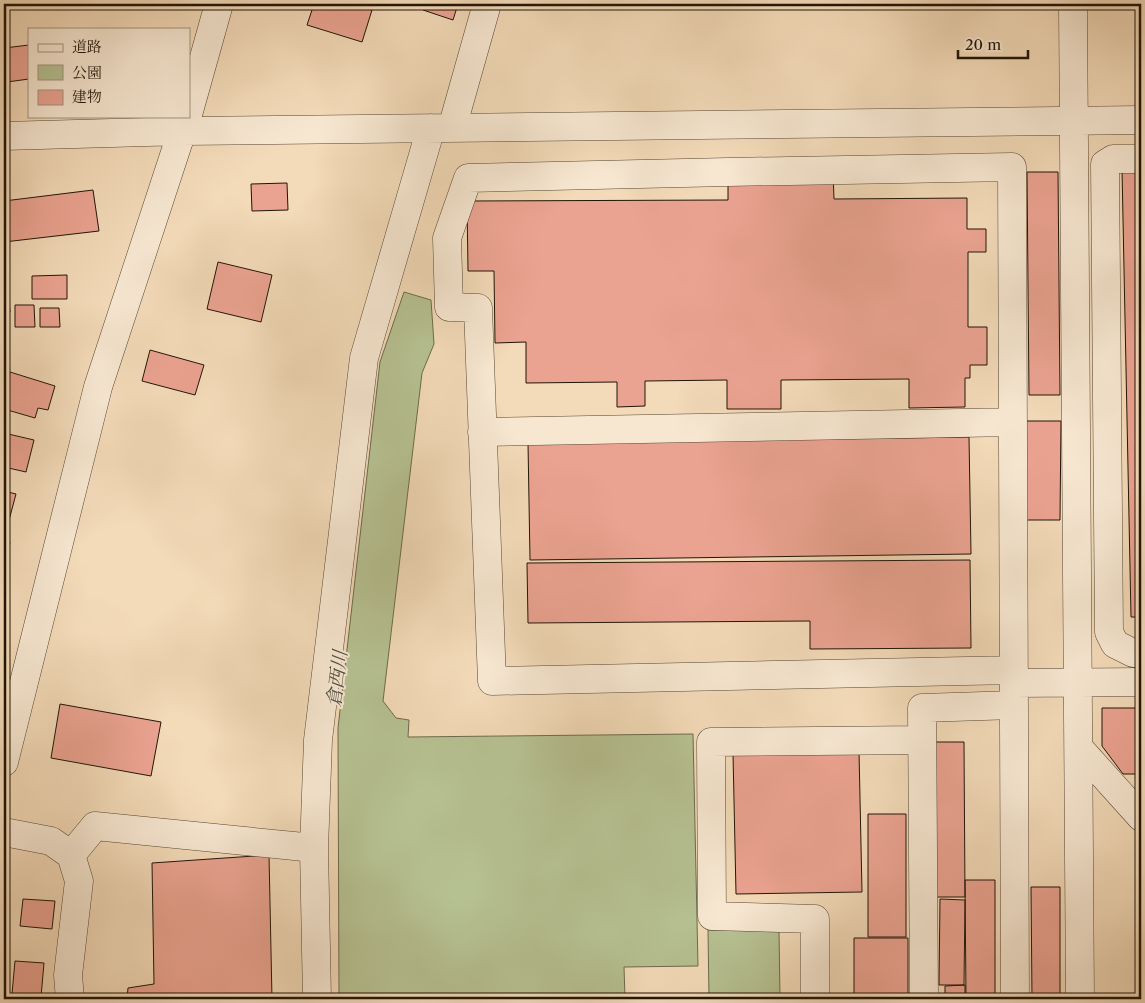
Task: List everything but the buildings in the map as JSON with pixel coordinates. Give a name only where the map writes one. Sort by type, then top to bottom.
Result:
[{"type":"street","points":[[190,105],[219,4]]},
{"type":"street","points":[[317,999],[314,848],[318,740],[364,358],[442,128],[487,4]]},
{"type":"street","points":[[1074,4],[1080,999]]},
{"type":"street","points":[[4,762],[98,387],[186,119]]},
{"type":"street","points":[[4,136],[186,119],[442,128],[1141,120]]},
{"type":"street","points":[[1141,159],[1113,159],[1105,164],[1109,632],[1115,644],[1133,653],[1141,653]]},
{"type":"street","points":[[1015,999],[1014,686],[1012,167],[738,171],[468,178],[447,238],[449,307],[478,308],[492,681],[1014,686],[1078,681],[1141,682]]},
{"type":"street","points":[[482,432],[1013,422]]},
{"type":"street","points":[[924,999],[922,708],[1014,686]]},
{"type":"street","points":[[815,999],[815,919],[712,916],[711,742],[922,740]]},
{"type":"street","points":[[1079,748],[1141,817]]},
{"type":"street","points":[[71,855],[95,826],[314,848]]},
{"type":"street","points":[[4,832],[51,841],[71,855],[79,881],[68,975],[70,999]]},
{"type":"green space","points":[[404,292],[431,300],[434,344],[422,373],[383,701],[396,718],[409,720],[408,737],[693,734],[698,966],[624,967],[625,999],[339,999],[338,728],[380,362]]},
{"type":"green space","points":[[708,930],[779,930],[780,999],[709,999]]},
{"type":"water label","name":"倉西川","points":[[337,679]]}]
